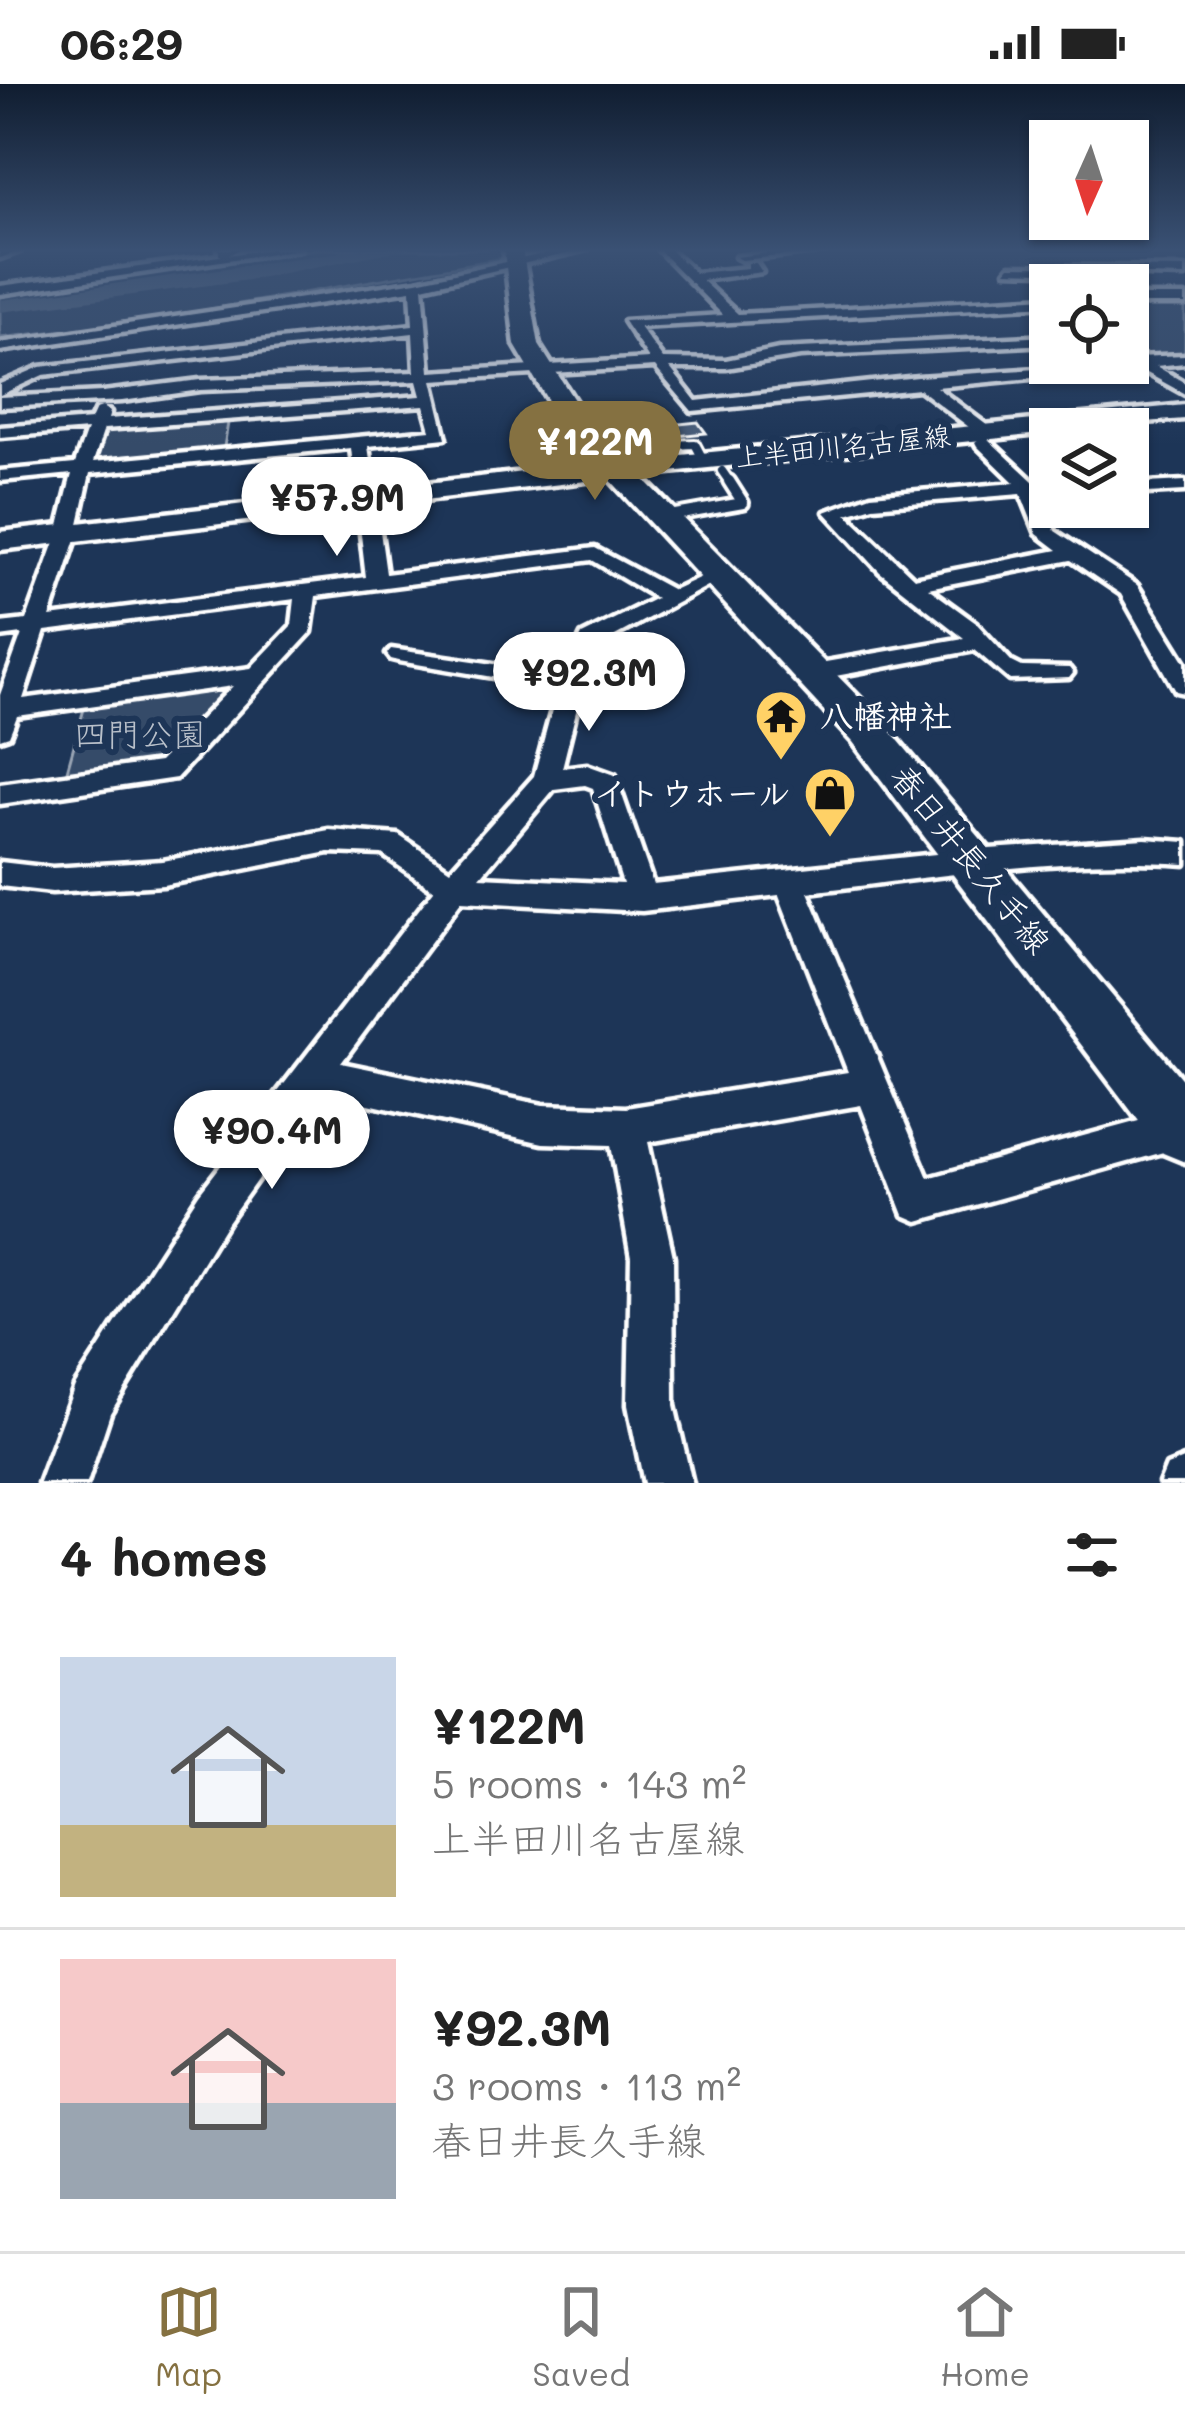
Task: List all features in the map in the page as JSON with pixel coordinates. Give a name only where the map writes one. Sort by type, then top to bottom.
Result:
[{"type":"main road","name":"春日井長久手線","points":[[522,314],[527,345],[538,370],[577,428],[814,673],[974,862],[1184,1130]]},
{"type":"main road","name":"上半田川名古屋線","points":[[0,545],[369,504],[616,466],[713,466],[1185,417]]},
{"type":"main road","name":"上半田川名古屋線","points":[[1149,423],[1185,417]]},
{"type":"main road","name":"上半田川名古屋線","points":[[984,438],[1029,436]]},
{"type":"street","points":[[0,347],[226,314]]},
{"type":"street","points":[[0,476],[440,434],[423,377],[420,314]]},
{"type":"street","points":[[791,314],[629,324],[692,406],[1029,368]]},
{"type":"street","points":[[843,314],[854,324]]},
{"type":"street","points":[[0,390],[40,371],[422,328]]},
{"type":"street","points":[[130,329],[82,468],[66,538],[2,716],[257,676]]},
{"type":"street","points":[[869,337],[890,355]]},
{"type":"street","points":[[0,402],[199,397],[293,384],[656,363],[726,364],[796,353],[890,355],[1029,342]]},
{"type":"street","points":[[1149,359],[1185,359]]},
{"type":"street","points":[[1149,368],[1185,389]]},
{"type":"street","points":[[916,378],[984,438],[1027,485],[1046,535],[1129,590],[1174,642],[1185,686]]},
{"type":"street","points":[[0,432],[430,400]]},
{"type":"street","points":[[359,442],[376,582]]},
{"type":"street","points":[[1027,485],[872,501],[834,512],[887,568],[914,585],[1018,675],[1061,673]]},
{"type":"street","points":[[1149,488],[1185,486]]},
{"type":"street","points":[[0,630],[595,554],[672,598]]},
{"type":"street","points":[[914,585],[1074,554]]},
{"type":"street","points":[[63,1483],[92,1402],[213,1208],[453,888],[546,779],[571,683],[590,640],[720,574]]},
{"type":"street","points":[[0,794],[167,771],[303,627],[306,593]]},
{"type":"street","points":[[814,673],[979,642]]},
{"type":"street","points":[[399,653],[571,683]]},
{"type":"street","points":[[546,779],[587,775],[605,782],[642,898]]},
{"type":"street","points":[[0,874],[52,880],[163,873],[329,841],[388,843],[453,888],[642,898],[974,862],[1145,850],[1185,853]]},
{"type":"street","points":[[789,882],[918,1202],[1184,1130]]},
{"type":"street","points":[[310,1074],[543,1124],[626,1127],[871,1086]]},
{"type":"street","points":[[626,1127],[652,1257],[651,1405],[668,1483]]},
{"type":"lane","points":[[616,466],[695,444],[743,503],[664,517]]},
{"type":"green space","points":[[0,314],[181,314],[142,321],[0,338]]},
{"type":"green space","points":[[1149,314],[1185,314],[1185,355],[1149,359]]},
{"type":"green space","points":[[229,417],[223,453],[91,464],[104,427]]},
{"type":"green space","name":"四門公園","points":[[241,683],[163,766],[65,778],[85,705]]},
{"type":"building","points":[[698,422],[706,433],[667,437],[660,426]]},
{"type":"place","name":"八幡神社","points":[[781,762]]},
{"type":"place","name":"イトウホール","points":[[830,839]]}]
